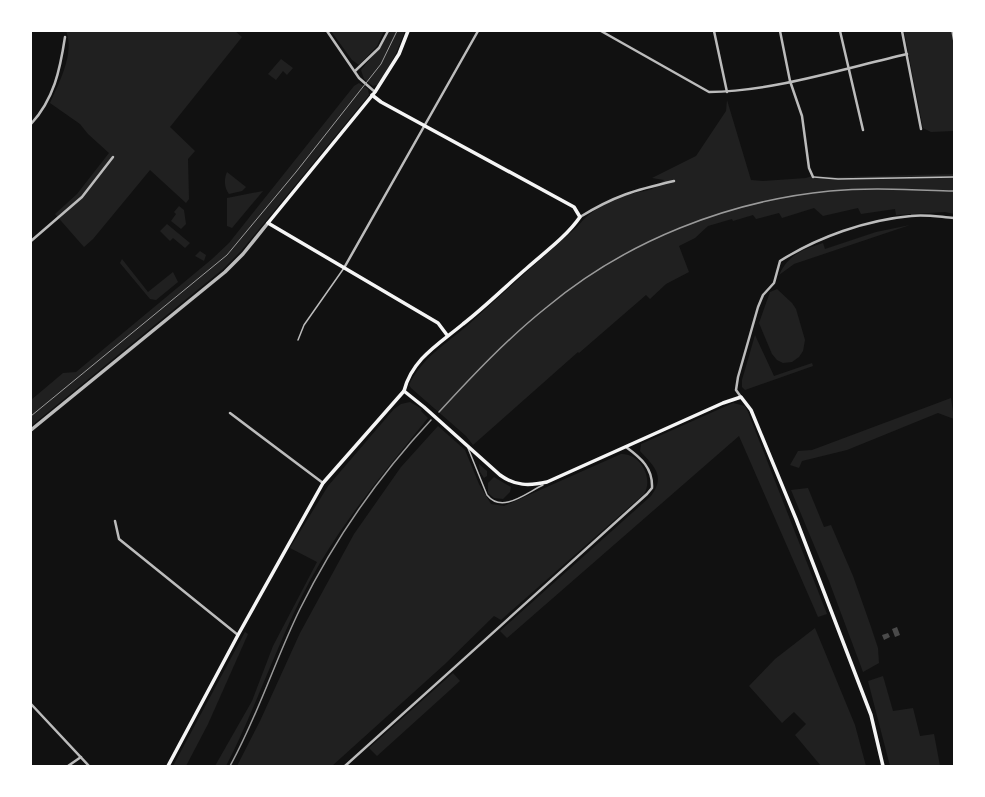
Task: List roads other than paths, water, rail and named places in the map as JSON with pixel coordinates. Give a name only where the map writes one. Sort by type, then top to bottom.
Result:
[{"type":"main road","points":[[408,31],[399,54],[374,94],[268,223],[438,323],[447,335]]},
{"type":"main road","points":[[168,766],[238,635],[323,483],[404,391],[407,379],[411,372],[436,345],[447,335],[462,325],[573,227],[580,217],[574,207],[381,102],[374,94]]},
{"type":"main road","points":[[404,391],[467,445],[495,472],[514,484],[525,485],[547,482],[723,403],[741,397],[747,404],[796,519],[871,715],[883,766]]},
{"type":"street","points":[[327,31],[355,71],[374,94]]},
{"type":"street","points":[[355,71],[379,48],[388,31]]},
{"type":"street","points":[[344,268],[478,31]]},
{"type":"street","points":[[601,31],[708,92],[727,92],[790,81],[907,54]]},
{"type":"street","points":[[714,31],[727,92]]},
{"type":"street","points":[[780,31],[790,81],[802,116],[809,168],[813,177]]},
{"type":"street","points":[[840,31],[848,68],[862,118],[863,130]]},
{"type":"street","points":[[902,31],[921,129]]},
{"type":"street","points":[[31,124],[49,100],[62,60],[65,37]]},
{"type":"street","points":[[31,241],[82,197],[114,157]]},
{"type":"street","points":[[580,217],[609,200],[631,191],[674,181]]},
{"type":"street","points":[[741,397],[736,390],[738,377],[754,318],[763,295],[774,283],[780,262],[804,246],[882,221],[913,216],[954,218]]},
{"type":"street","points":[[31,430],[225,272],[243,254],[268,223]]},
{"type":"street","points":[[230,413],[323,483]]},
{"type":"street","points":[[345,766],[647,494],[652,488],[651,472],[646,464],[626,447]]},
{"type":"street","points":[[115,521],[118,539],[238,635]]},
{"type":"street","points":[[31,704],[89,766]]},
{"type":"street","points":[[68,766],[81,757]]},
{"type":"lane","points":[[952,31],[954,42]]},
{"type":"lane","points":[[813,177],[838,179],[954,177]]},
{"type":"lane","points":[[298,340],[304,325],[344,268]]},
{"type":"lane","points":[[467,445],[487,495],[492,501],[505,504],[547,482]]},
{"type":"tram line","points":[[31,416],[227,255],[296,172],[381,64],[397,31]]},
{"type":"railway","points":[[439,412],[518,331],[578,283],[610,262],[644,244],[680,228],[716,215],[754,204],[792,196],[861,189],[954,191]]},
{"type":"railway","points":[[230,766],[249,728],[282,648],[313,583],[343,534],[376,486],[393,463],[431,420]]}]
